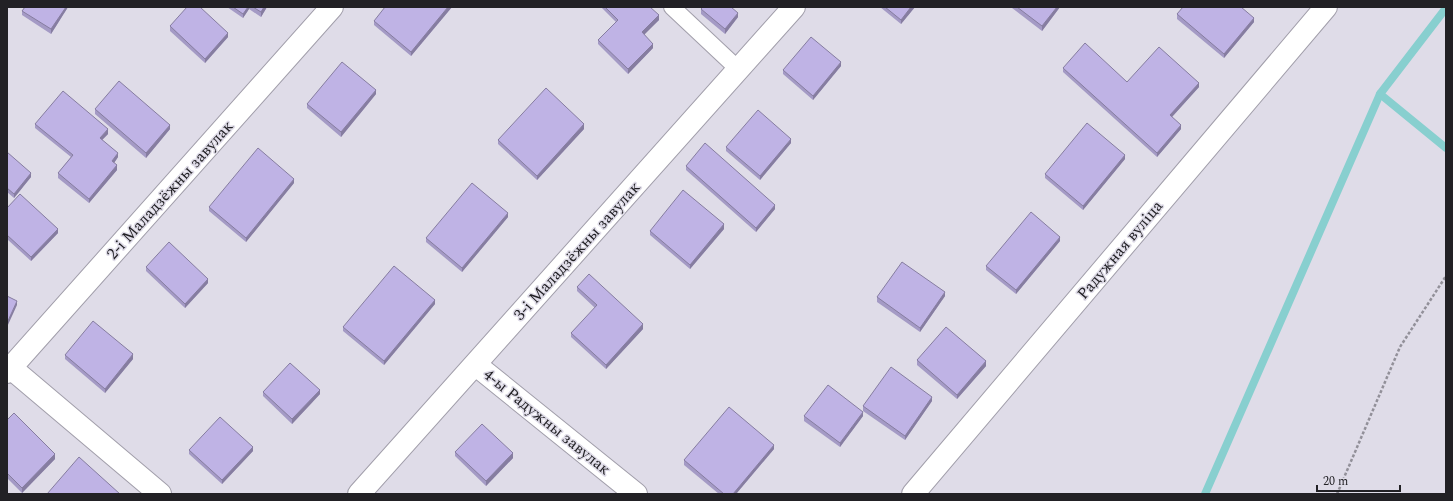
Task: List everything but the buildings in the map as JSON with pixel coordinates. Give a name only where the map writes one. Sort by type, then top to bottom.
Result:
[{"type":"street","name":"2-і Маладзёжны завулак","points":[[8,369],[332,7]]},
{"type":"street","name":"3-і Маладзёжны завулак","points":[[359,494],[476,365],[794,7]]},
{"type":"street","name":"Радужная вуліца","points":[[913,494],[1326,7]]},
{"type":"street","name":"4-ы Радужны завулак","points":[[476,365],[636,494]]},
{"type":"street","points":[[8,369],[160,494]]},
{"type":"lane","points":[[672,7],[738,69]]},
{"type":"path","points":[[1337,494],[1400,347],[1446,276]]},
{"type":"waterway","points":[[1446,8],[1380,94],[1446,148]]},
{"type":"waterway","points":[[1205,494],[1380,94]]}]
